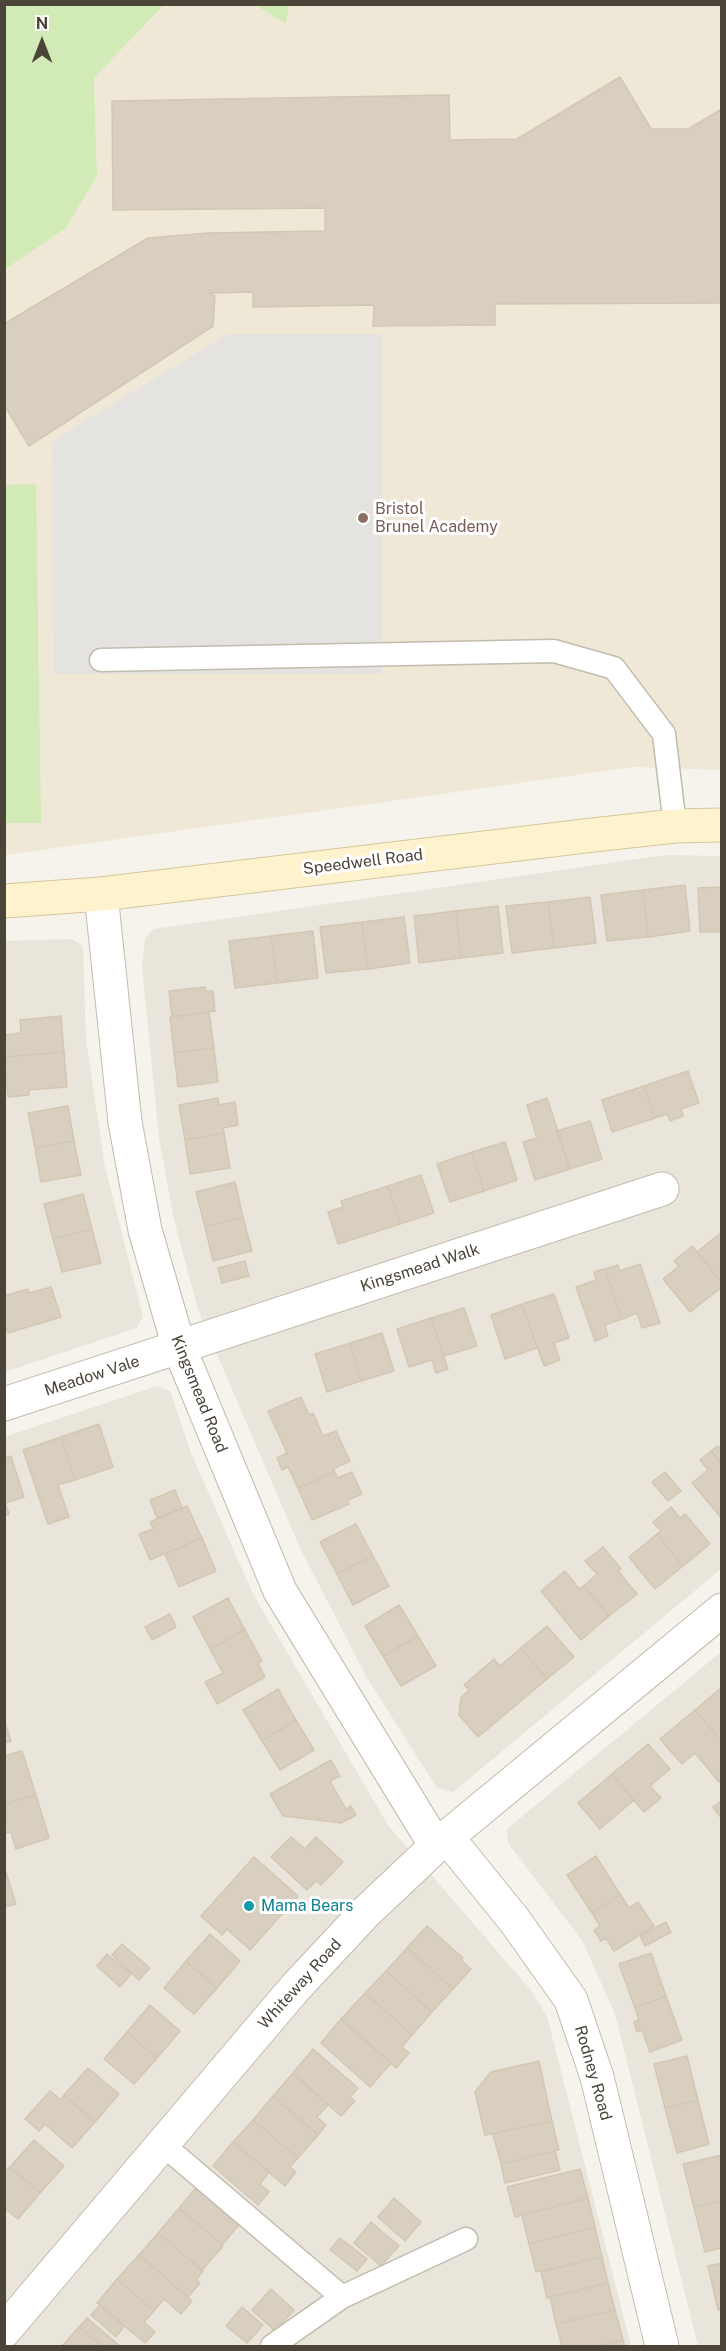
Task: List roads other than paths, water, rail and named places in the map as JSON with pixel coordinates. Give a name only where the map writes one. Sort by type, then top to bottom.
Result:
[{"type":"street","name":"Speedwell Road","points":[[4,901],[100,894],[675,826],[722,825]]},
{"type":"street","name":"Kingsmead Road","points":[[100,894],[125,1122],[146,1230],[179,1347],[280,1591],[442,1841]]},
{"type":"street","name":"Kingsmead Walk","points":[[179,1347],[662,1189]]},
{"type":"street","name":"Meadow Vale","points":[[4,1404],[179,1347]]},
{"type":"street","name":"Whiteway Road","points":[[4,2331],[295,1988],[365,1913],[442,1841],[722,1610]]},
{"type":"street","name":"Rodney Road","points":[[442,1841],[516,1921],[571,2000],[597,2077],[662,2346]]},
{"type":"lane","points":[[100,660],[554,651],[614,668],[664,734],[675,826]]},
{"type":"lane","points":[[161,2144],[342,2297]]},
{"type":"lane","points":[[272,2346],[342,2297],[466,2239]]},
{"type":"place","name":"Bristol Brunel Academy","points":[[363,518]]},
{"type":"place","name":"Mama Bears","points":[[249,1906]]}]
